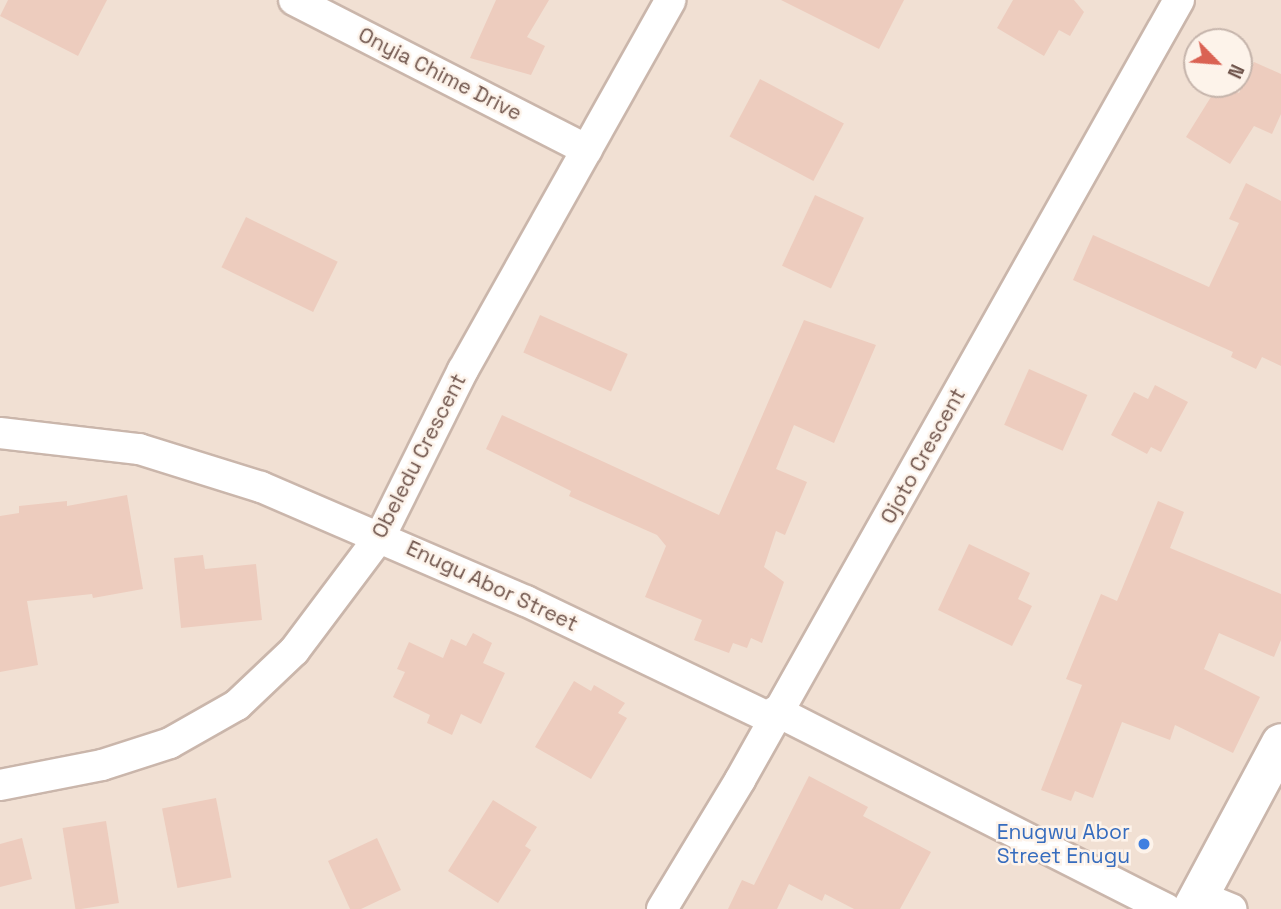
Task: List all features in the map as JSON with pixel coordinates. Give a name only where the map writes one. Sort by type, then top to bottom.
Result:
[{"type":"main road","points":[[1197,906],[1281,743]]},
{"type":"street","name":"Onyia Chime Drive","points":[[294,0],[587,150]]},
{"type":"street","name":"Obeledu Crescent","points":[[0,785],[102,765],[151,750],[222,716],[261,685],[294,651],[381,535],[463,370],[671,0]]},
{"type":"street","name":"Ojoto Crescent","points":[[662,909],[1179,0]]},
{"type":"street","name":"Enugu Abor Street","points":[[0,433],[151,452],[225,474],[381,535],[1197,906]]},
{"type":"shaded area","points":[[0,0],[1281,0],[1281,909],[0,909]]},
{"type":"building","points":[[8,0],[107,0],[78,56],[0,16]]},
{"type":"building","points":[[496,0],[549,0],[527,37],[545,46],[531,75],[470,58]]},
{"type":"building","points":[[781,0],[904,0],[879,49]]},
{"type":"building","points":[[1013,0],[1074,0],[1084,12],[1070,36],[1059,30],[1044,56],[997,28]]},
{"type":"building","points":[[1254,62],[1281,74],[1281,114],[1272,134],[1254,126],[1230,164],[1186,137],[1210,98],[1253,98]]},
{"type":"building","points":[[760,79],[844,124],[813,181],[729,136]]},
{"type":"building","points":[[1246,183],[1281,201],[1281,366],[1262,357],[1256,369],[1231,357],[1233,352],[1073,280],[1093,235],[1209,287],[1239,223],[1229,219]]},
{"type":"building","points":[[815,195],[864,218],[831,289],[782,266]]},
{"type":"building","points":[[246,217],[338,262],[313,312],[221,267]]},
{"type":"building","points":[[540,315],[628,354],[611,392],[523,352]]},
{"type":"building","points":[[804,320],[876,345],[834,443],[794,425],[776,469],[807,482],[785,535],[776,531],[764,567],[784,582],[762,643],[751,638],[747,648],[733,643],[729,653],[694,640],[702,620],[645,597],[666,546],[657,535],[569,496],[571,491],[486,449],[502,415],[719,515]]},
{"type":"building","points":[[1029,369],[1087,395],[1063,451],[1004,425]]},
{"type":"building","points":[[1155,385],[1188,402],[1161,452],[1151,447],[1147,454],[1111,435],[1134,392],[1148,399]]},
{"type":"building","points":[[127,495],[143,589],[93,598],[92,594],[27,601],[38,665],[0,672],[0,516],[19,513],[19,506],[67,501],[67,506]]},
{"type":"building","points":[[1158,501],[1184,512],[1170,548],[1281,594],[1281,640],[1274,657],[1219,633],[1204,669],[1260,697],[1233,753],[1175,725],[1170,740],[1122,722],[1093,798],[1075,791],[1071,801],[1041,790],[1082,685],[1066,679],[1101,594],[1117,601]]},
{"type":"building","points":[[969,544],[1030,573],[1018,599],[1032,606],[1012,646],[938,610]]},
{"type":"building","points":[[203,555],[205,569],[256,564],[262,620],[181,628],[174,558]]},
{"type":"building","points":[[473,633],[492,643],[483,663],[505,673],[481,724],[461,714],[452,735],[427,723],[430,715],[393,697],[405,672],[397,669],[409,642],[443,658],[451,639],[466,646]]},
{"type":"building","points":[[574,681],[591,691],[594,685],[625,703],[618,713],[627,718],[591,779],[535,747]]},
{"type":"building","points":[[809,776],[868,807],[863,816],[931,852],[900,909],[854,909],[825,894],[822,901],[789,884],[777,909],[728,909],[742,880],[754,885]]},
{"type":"building","points":[[216,798],[231,878],[177,888],[162,808]]},
{"type":"building","points":[[493,800],[537,827],[525,846],[531,850],[498,903],[448,871]]},
{"type":"building","points":[[106,821],[119,903],[75,909],[63,828]]},
{"type":"building","points":[[22,838],[32,879],[0,887],[0,844]]},
{"type":"building","points":[[377,838],[401,890],[361,909],[350,909],[328,861]]},
{"type":"place","name":"Enugwu Abor Street Enugu","points":[[1144,844]]}]
